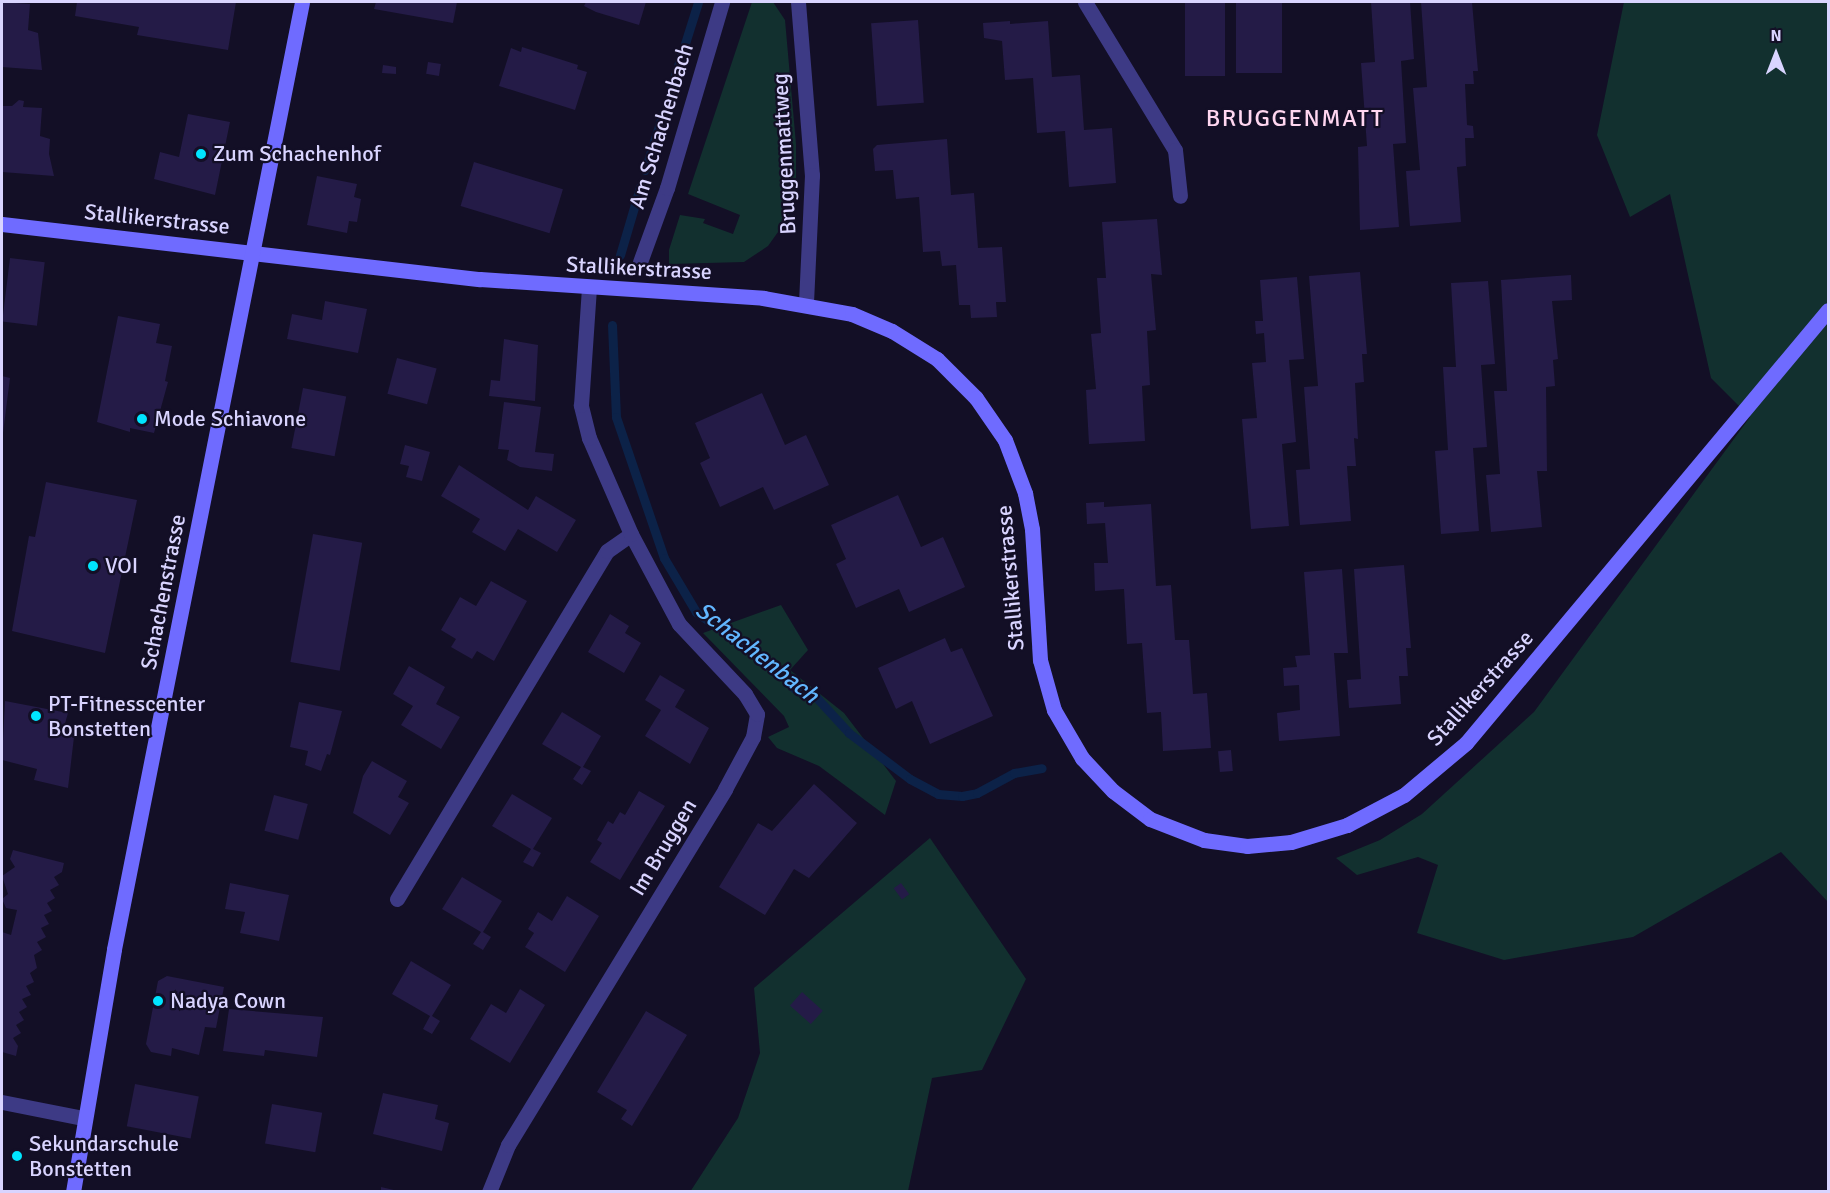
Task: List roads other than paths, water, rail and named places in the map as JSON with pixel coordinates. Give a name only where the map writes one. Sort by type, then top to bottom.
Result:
[{"type":"street","name":"Schachenstrasse","points":[[73,1191],[82,1118],[302,2]]},
{"type":"street","name":"Am Schachenbach","points":[[640,262],[667,188],[722,2]]},
{"type":"street","name":"Bruggenmattweg","points":[[798,2],[812,175],[806,304]]},
{"type":"street","points":[[1085,2],[1175,150],[1180,196]]},
{"type":"street","name":"Stallikerstrasse","points":[[2,224],[589,289],[806,304],[852,314],[882,326],[937,358],[976,398],[1005,440],[1025,493],[1032,529],[1040,660],[1053,710],[1082,758],[1113,791],[1150,819],[1204,840],[1247,846],[1291,842],[1347,825],[1404,795],[1466,743],[1828,310]]},
{"type":"street","name":"Im Bruggen","points":[[489,1191],[508,1145],[753,737],[757,714],[745,694],[679,624],[631,534],[589,438],[581,405],[589,289]]},
{"type":"street","points":[[397,899],[607,551],[631,534]]},
{"type":"street","points":[[2,1102],[82,1118]]},
{"type":"waterway","name":"Schachenbach","points":[[670,91],[698,2]]},
{"type":"waterway","name":"Schachenbach","points":[[645,170],[663,113]]},
{"type":"waterway","name":"Schachenbach","points":[[620,255],[640,187]]},
{"type":"waterway","name":"Schachenbach","points":[[612,325],[616,417],[664,558],[696,612],[778,669],[794,688],[815,696],[849,733],[910,779],[938,794],[962,796],[977,793],[1014,773],[1042,768]]},
{"type":"place","name":"Zum Schachenhof","points":[[201,154]]},
{"type":"place","name":"Mode Schiavone","points":[[142,419]]},
{"type":"place","name":"VOI","points":[[93,566]]},
{"type":"place","name":"PT-Fitnesscenter Bonstetten","points":[[36,716]]},
{"type":"place","name":"Nadya Cown","points":[[158,1001]]},
{"type":"place","name":"Sekundarschule Bonstetten","points":[[17,1156]]},
{"type":"district","name":"BRUGGENMATT","points":[[1295,119]]}]
